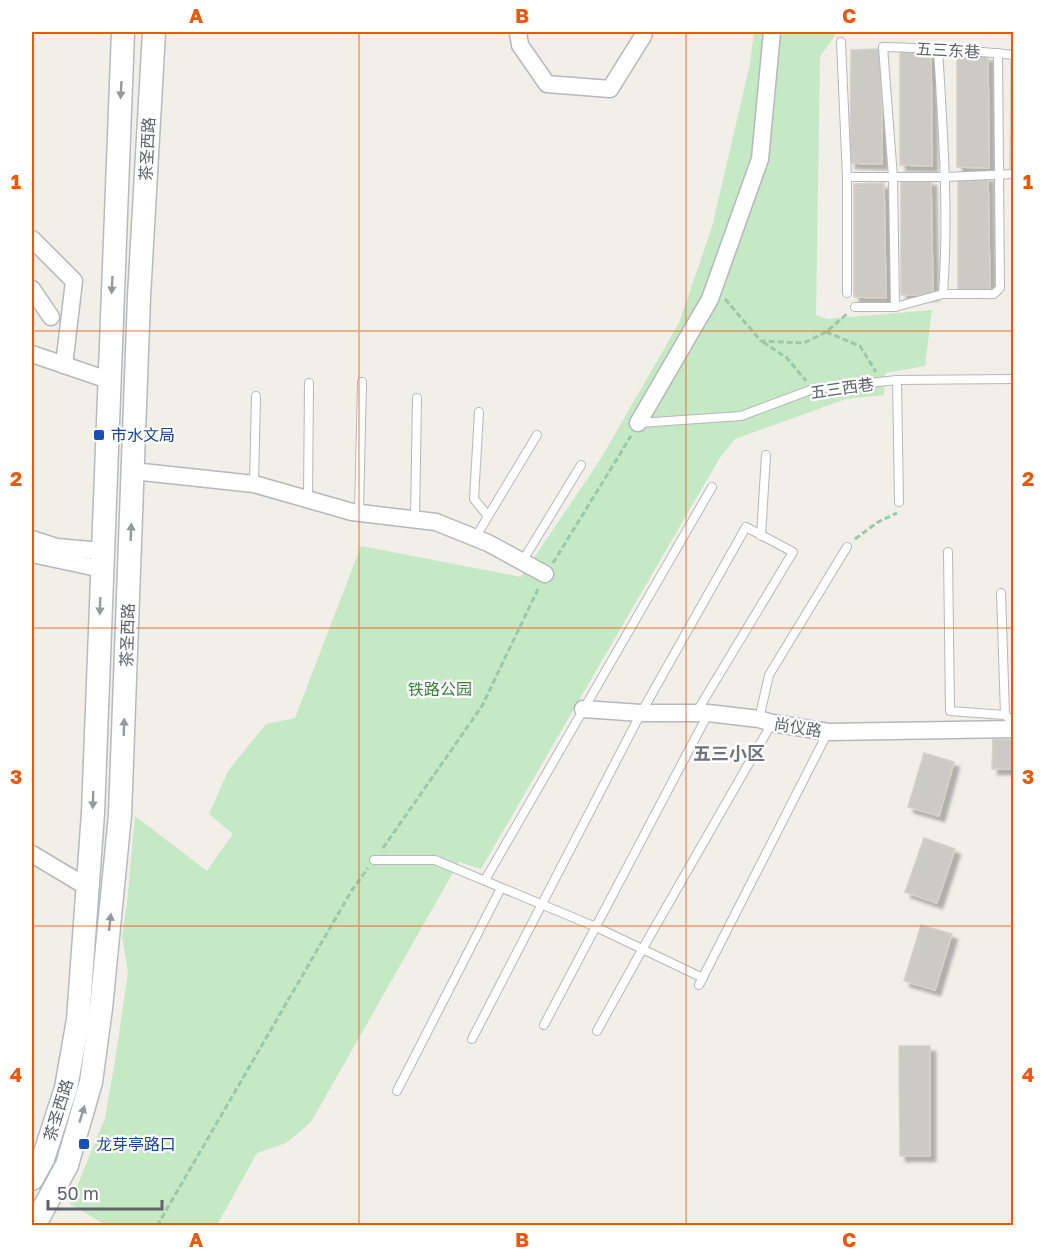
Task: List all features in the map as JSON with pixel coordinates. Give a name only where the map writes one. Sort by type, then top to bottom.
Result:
[{"type":"main road","name":"茶圣西路","points":[[32,1179],[43,1159],[66,1088],[78,1020],[93,813],[123,32]]},
{"type":"main road","name":"茶圣西路","points":[[34,1226],[67,1165],[92,1082],[101,1008],[120,815],[139,297],[154,32]]},
{"type":"street","points":[[518,32],[520,45],[547,84],[610,89],[644,32]]},
{"type":"street","points":[[638,423],[710,299],[760,159],[772,32]]},
{"type":"street","points":[[33,244],[74,281],[64,365]]},
{"type":"street","points":[[32,289],[51,317]]},
{"type":"street","points":[[32,354],[108,380]]},
{"type":"street","points":[[133,471],[254,484],[359,513],[436,522],[475,538],[545,574]]},
{"type":"street","points":[[32,539],[34,542],[102,560]]},
{"type":"street","points":[[32,554],[102,560]]},
{"type":"street","name":"尚仪路","points":[[583,710],[702,713],[828,732],[1010,722]]},
{"type":"street","points":[[32,854],[87,887]]},
{"type":"lane","points":[[841,42],[847,177],[847,293]]},
{"type":"lane","name":"五三东巷","points":[[893,177],[883,47],[1014,55]]},
{"type":"lane","points":[[938,49],[945,177],[946,256],[943,294]]},
{"type":"lane","points":[[855,307],[895,307],[943,294],[994,294],[1000,288],[999,53]]},
{"type":"lane","points":[[847,177],[1014,174]]},
{"type":"lane","points":[[893,177],[895,307]]},
{"type":"lane","name":"五三西巷","points":[[638,423],[741,416],[813,389],[897,380],[1014,379]]},
{"type":"lane","points":[[897,380],[899,502]]},
{"type":"lane","points":[[359,513],[362,382]]},
{"type":"lane","points":[[308,500],[309,383]]},
{"type":"lane","points":[[254,484],[256,396]]},
{"type":"lane","points":[[415,519],[417,398]]},
{"type":"lane","points":[[478,412],[474,499],[488,516]]},
{"type":"lane","points":[[475,538],[537,435]]},
{"type":"lane","points":[[761,536],[766,455]]},
{"type":"lane","points":[[522,561],[581,465]]},
{"type":"lane","points":[[485,880],[712,487]]},
{"type":"lane","points":[[472,1039],[641,713],[746,527],[793,552],[702,713],[596,927],[544,1025]]},
{"type":"lane","points":[[597,1031],[766,721],[770,675],[847,547]]},
{"type":"lane","points":[[948,552],[950,711],[1014,723]]},
{"type":"lane","points":[[1001,593],[1010,722]]},
{"type":"lane","points":[[374,860],[435,860],[643,948],[701,982],[828,732]]},
{"type":"lane","points":[[397,1091],[501,888]]},
{"type":"path","points":[[714,287],[761,341],[787,358],[813,389]]},
{"type":"path","points":[[761,341],[804,343],[826,332],[855,307]]},
{"type":"path","points":[[826,332],[860,346],[882,382]]},
{"type":"path","points":[[157,1226],[352,890],[482,706],[545,574],[638,423]]},
{"type":"path","points":[[847,547],[862,532],[878,522],[897,515],[899,502]]},
{"type":"green space","name":"铁路公园","points":[[754,32],[835,32],[834,37],[820,56],[816,315],[827,319],[932,310],[925,366],[885,373],[884,395],[846,399],[735,439],[719,459],[481,869],[459,862],[311,1122],[286,1143],[257,1153],[217,1225],[106,1225],[70,1204],[105,1118],[116,1055],[128,972],[122,936],[135,816],[207,871],[233,834],[209,814],[228,771],[266,724],[295,718],[361,546],[521,577],[600,460],[679,323],[712,227],[750,64]]},
{"type":"building","points":[[881,49],[882,164],[850,163],[851,50]]},
{"type":"building","points":[[931,51],[932,166],[900,165],[900,52]]},
{"type":"building","points":[[957,55],[988,56],[989,168],[957,167]]},
{"type":"building","points":[[1011,61],[1014,61],[1014,171],[1010,171]]},
{"type":"building","points":[[988,176],[990,291],[958,290],[958,177]]},
{"type":"building","points":[[931,180],[933,295],[901,295],[901,181]]},
{"type":"building","points":[[884,183],[886,298],[854,297],[854,184]]},
{"type":"building","points":[[993,739],[1014,740],[1014,769],[992,769]]},
{"type":"building","points":[[924,753],[954,762],[939,816],[908,807]]},
{"type":"building","points":[[924,838],[955,849],[937,903],[905,892]]},
{"type":"building","points":[[921,925],[952,934],[935,990],[904,981]]},
{"type":"building","points":[[899,1046],[930,1046],[930,1156],[900,1156]]},
{"type":"place","name":"市水文局","points":[[99,435]]},
{"type":"place","name":"龙芽亭路口","points":[[84,1144]]},
{"type":"district","name":"五三小区","points":[[729,753]]}]
